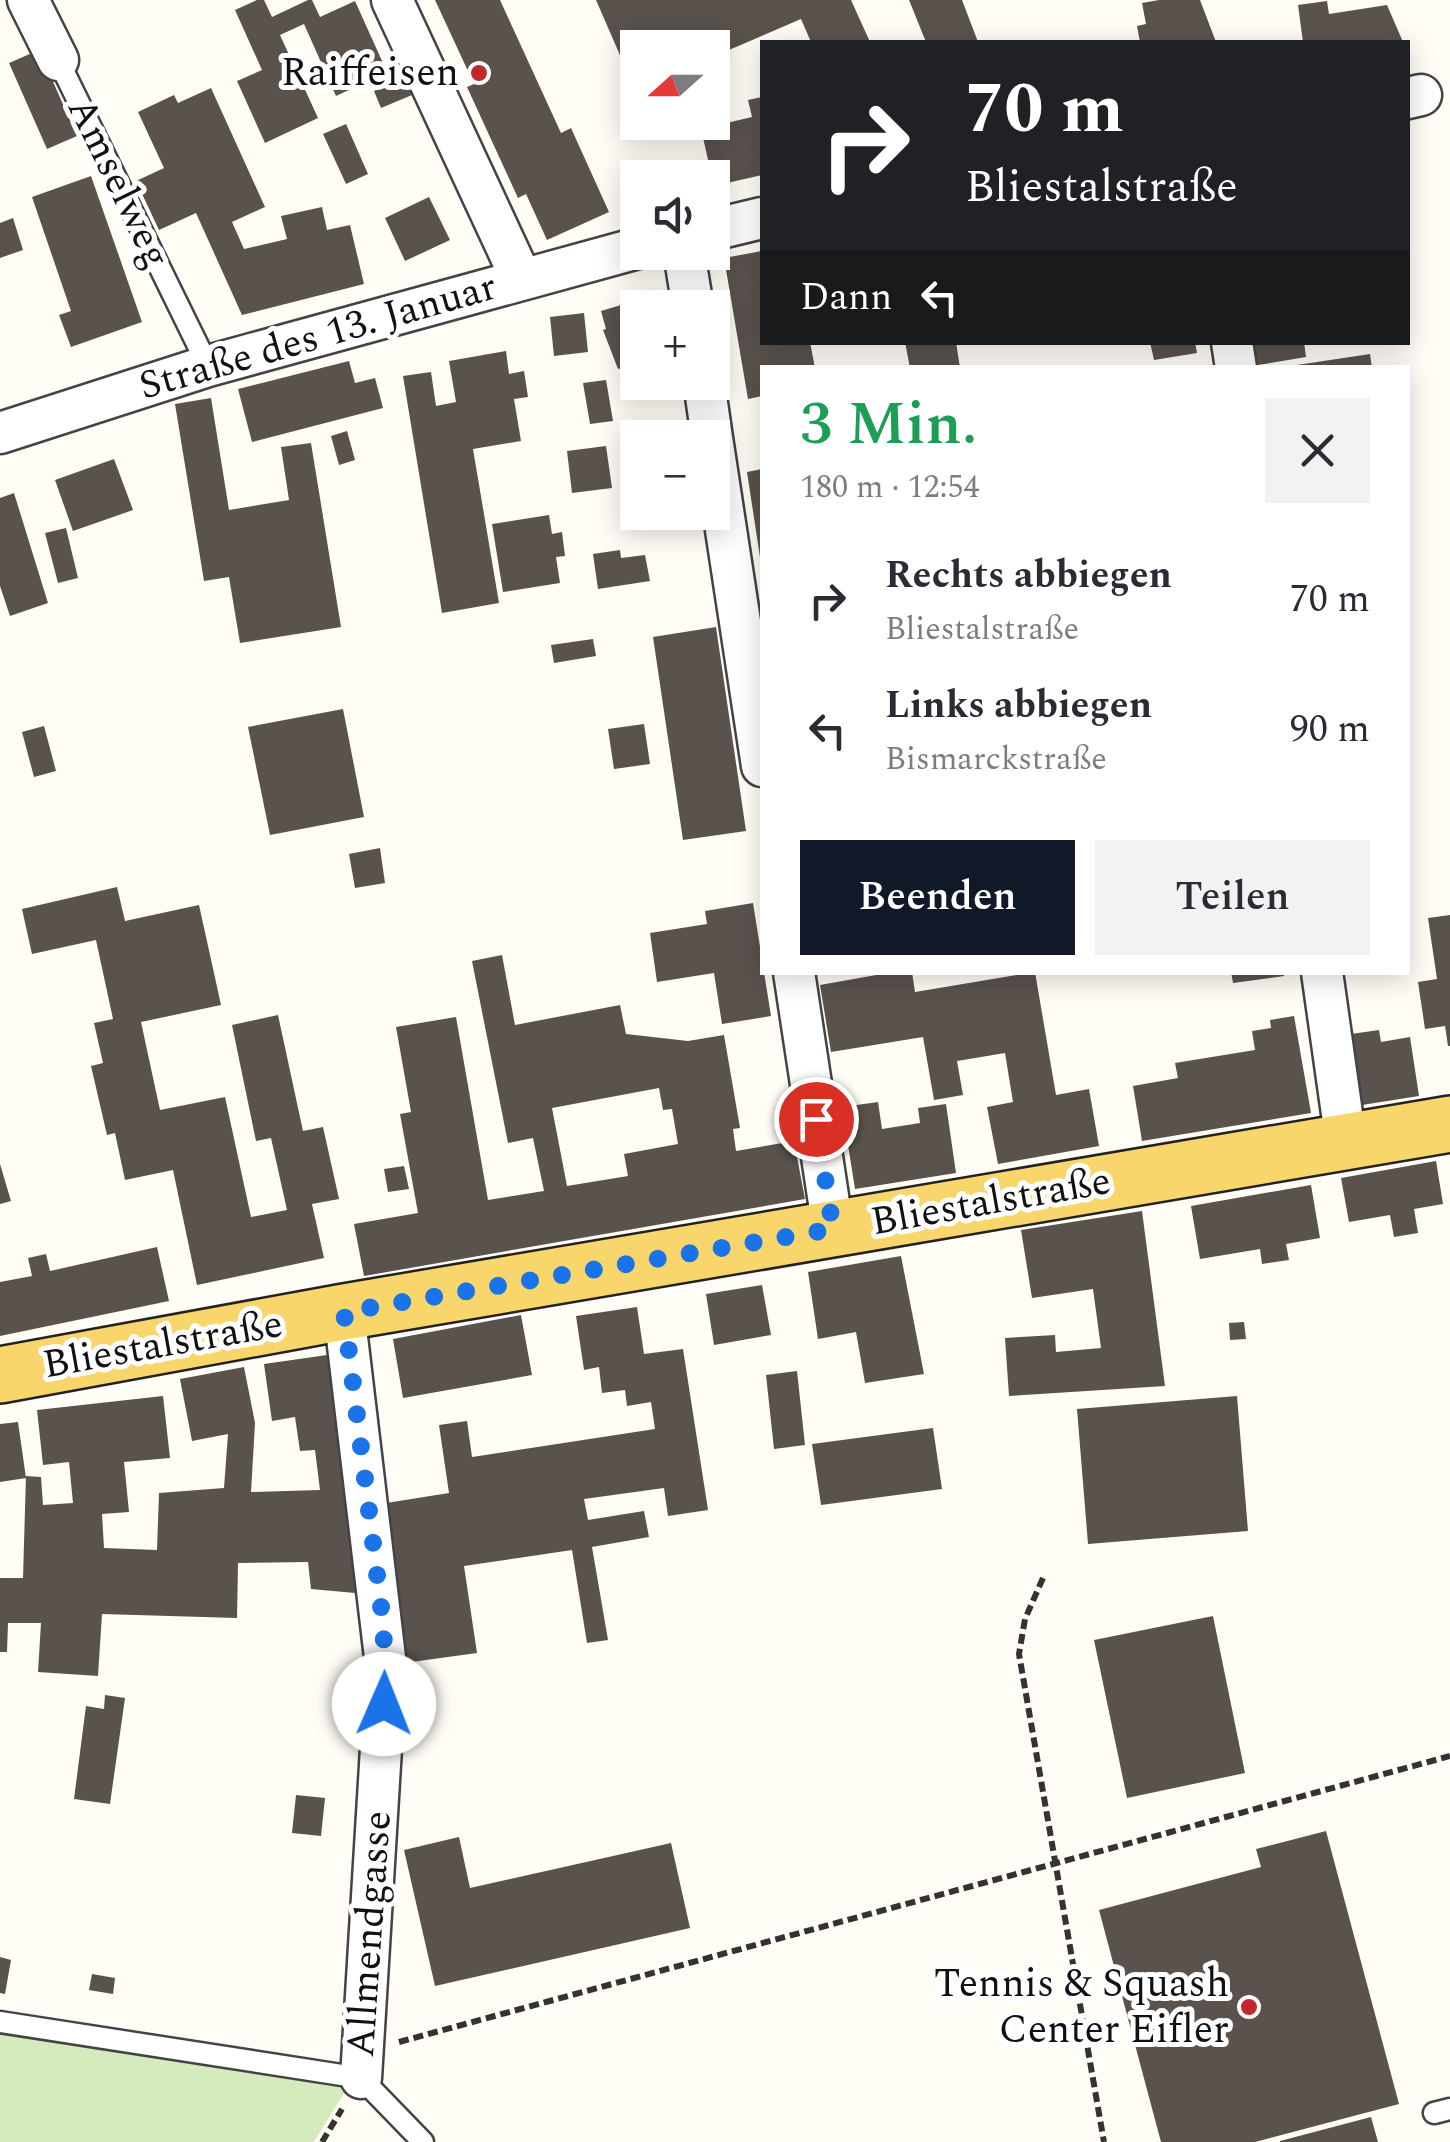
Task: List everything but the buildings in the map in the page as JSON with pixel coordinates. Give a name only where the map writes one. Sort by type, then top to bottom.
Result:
[{"type":"main road","name":"Bliestalstraße","points":[[0,1375],[344,1312],[1450,1124]]},
{"type":"street","name":"Amselweg","points":[[28,0],[58,60]]},
{"type":"street","points":[[392,0],[521,278]]},
{"type":"street","points":[[730,226],[760,218]]},
{"type":"street","name":"Straße des 13. Januar","points":[[0,432],[208,366],[620,253]]},
{"type":"street","points":[[726,530],[760,753]]},
{"type":"street","points":[[794,975],[833,1229]]},
{"type":"street","points":[[1322,975],[1346,1142]]},
{"type":"street","name":"Allmendgasse","points":[[344,1312],[386,1666],[362,2063]]},
{"type":"lane","name":"Amselweg","points":[[58,60],[208,366]]},
{"type":"lane","points":[[0,2022],[362,2063],[423,2142]]},
{"type":"path","points":[[1043,1578],[1025,1619],[1019,1654],[1104,2142]]},
{"type":"path","points":[[362,2063],[419,2038],[1450,1756]]},
{"type":"green space","points":[[0,2029],[351,2082],[314,2142],[0,2142]]},
{"type":"place","name":"Raiffeisen","points":[[479,73]]},
{"type":"place","name":"Tennis & Squash Center Eifler","points":[[1249,2007]]},
{"type":"route","points":[[384,1704],[386,1666],[381,1606],[344,1312],[833,1229],[816,1119]]}]
